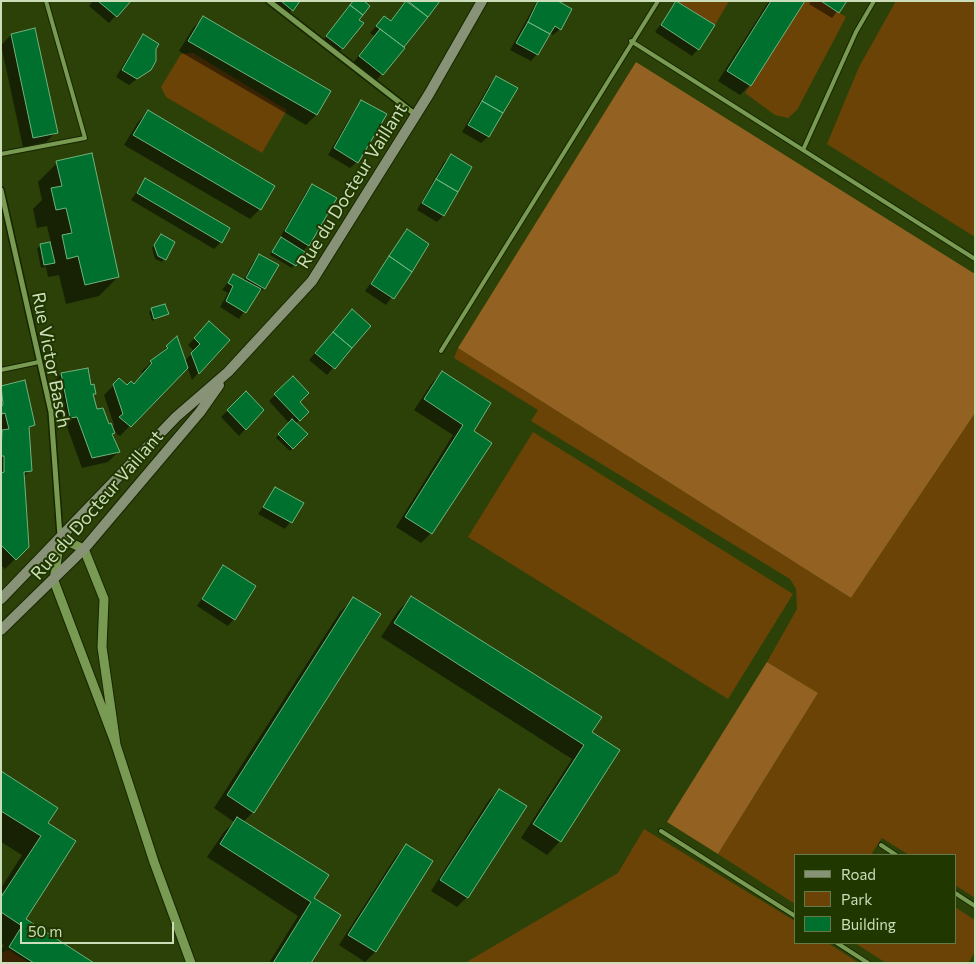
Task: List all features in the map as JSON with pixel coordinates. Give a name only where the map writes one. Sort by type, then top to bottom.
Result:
[{"type":"main road","name":"Rue du Docteur Vaillant","points":[[1,599],[176,418],[228,372],[312,281],[416,115],[482,1]]},
{"type":"main road","name":"Rue du Docteur Vaillant","points":[[1,630],[54,581],[84,550],[200,412],[228,372]]},
{"type":"street","points":[[268,1],[416,115]]},
{"type":"street","name":"Rue Victor Basch","points":[[1,190],[51,412],[60,538]]},
{"type":"street","points":[[116,745],[102,647],[104,599],[84,550],[60,538],[54,581],[116,745],[154,862],[191,963]]},
{"type":"lane","points":[[1,154],[85,138],[46,1]]},
{"type":"lane","points":[[441,351],[658,1]]},
{"type":"lane","points":[[803,150],[856,32],[874,1]]},
{"type":"lane","points":[[632,41],[975,259]]},
{"type":"lane","points":[[1,370],[40,362]]},
{"type":"lane","points":[[661,830],[794,915]]},
{"type":"lane","points":[[881,845],[894,854]]},
{"type":"lane","points":[[956,894],[975,906]]},
{"type":"lane","points":[[839,944],[868,963]]},
{"type":"green space","points":[[677,1],[729,1],[715,25]]},
{"type":"green space","points":[[805,1],[821,1],[846,17],[797,110],[788,118],[775,115],[745,93]]},
{"type":"green space","points":[[896,1],[975,1],[975,237],[827,144],[859,67]]},
{"type":"green space","points":[[193,53],[287,110],[262,153],[166,97],[161,87],[181,54]]},
{"type":"green space","points":[[458,348],[851,598],[975,413],[975,898],[956,886],[956,854],[907,854],[882,838],[872,853],[874,854],[794,854],[794,903],[718,854],[818,693],[767,662],[797,609],[796,589],[790,579],[531,421],[538,410],[454,358]]},
{"type":"green space","points":[[533,432],[793,594],[728,699],[468,537]]},
{"type":"green space","points":[[644,829],[794,920],[794,944],[830,944],[859,963],[465,963],[618,873]]},
{"type":"green space","points":[[956,908],[975,920],[975,952],[968,963],[886,963],[857,944],[956,944]]},
{"type":"green space","points":[[9,950],[29,963],[1,963],[1,953]]},
{"type":"shaded area","points":[[636,62],[975,274],[975,413],[851,598],[458,348]]},
{"type":"shaded area","points":[[767,662],[818,693],[718,854],[667,822]]},
{"type":"building","points":[[98,1],[131,1],[117,17]]},
{"type":"building","points":[[281,1],[300,1],[293,11]]},
{"type":"building","points":[[353,1],[364,1],[370,6],[363,15],[350,5]]},
{"type":"building","points":[[406,1],[428,17],[404,47],[376,26],[384,16],[391,21]]},
{"type":"building","points":[[408,1],[440,1],[428,17]]},
{"type":"building","points":[[538,1],[558,1],[572,9],[561,30],[555,26],[550,34],[528,22]]},
{"type":"building","points":[[676,1],[715,25],[699,50],[661,25]]},
{"type":"building","points":[[771,1],[805,1],[751,86],[727,71]]},
{"type":"building","points":[[821,1],[847,1],[839,13]]},
{"type":"building","points":[[350,5],[363,15],[359,20],[364,23],[343,49],[326,36]]},
{"type":"building","points":[[203,16],[331,91],[317,115],[188,41]]},
{"type":"building","points":[[528,22],[550,34],[538,55],[516,43]]},
{"type":"building","points":[[35,28],[58,133],[33,138],[11,34]]},
{"type":"building","points":[[380,29],[405,48],[383,75],[359,56]]},
{"type":"building","points":[[143,34],[159,44],[156,49],[156,61],[151,70],[137,79],[122,70]]},
{"type":"building","points":[[496,76],[518,88],[503,113],[482,101]]},
{"type":"building","points":[[361,100],[387,114],[358,163],[334,148]]},
{"type":"building","points":[[482,101],[503,113],[489,137],[468,125]]},
{"type":"building","points":[[148,110],[275,186],[261,210],[133,135]]},
{"type":"building","points":[[92,153],[119,277],[85,285],[78,256],[67,259],[62,235],[72,233],[66,208],[56,210],[51,188],[62,186],[56,161]]},
{"type":"building","points":[[451,154],[472,167],[458,192],[436,179]]},
{"type":"building","points":[[145,178],[230,228],[222,243],[137,193]]},
{"type":"building","points":[[436,179],[458,192],[444,216],[422,203]]},
{"type":"building","points":[[312,184],[337,198],[309,246],[285,231]]},
{"type":"building","points":[[407,229],[429,244],[412,272],[389,256]]},
{"type":"building","points":[[161,234],[175,242],[166,260],[158,256],[154,245]]},
{"type":"building","points":[[281,237],[305,252],[296,266],[272,252]]},
{"type":"building","points":[[50,242],[55,263],[44,265],[40,244]]},
{"type":"building","points":[[259,254],[279,265],[265,289],[246,278]]},
{"type":"building","points":[[389,256],[412,272],[394,299],[371,284]]},
{"type":"building","points":[[233,274],[261,289],[246,313],[226,301],[233,286],[228,283]]},
{"type":"building","points":[[165,304],[169,314],[154,319],[151,308]]},
{"type":"building","points":[[352,309],[371,326],[352,348],[333,332]]},
{"type":"building","points":[[209,321],[230,340],[199,374],[191,353],[200,344],[194,338]]},
{"type":"building","points":[[333,332],[352,348],[335,369],[315,353]]},
{"type":"building","points":[[177,336],[188,368],[131,427],[119,417],[123,414],[113,384],[119,378],[127,385],[131,381],[134,384],[152,363],[150,361],[168,348],[166,346]]},
{"type":"building","points":[[88,368],[91,385],[94,384],[96,394],[93,394],[97,409],[103,408],[109,424],[111,423],[115,433],[112,434],[120,452],[92,458],[77,417],[70,418],[61,373]]},
{"type":"building","points":[[442,371],[491,403],[474,431],[492,443],[432,534],[405,517],[463,425],[424,399]]},
{"type":"building","points":[[293,376],[309,393],[300,402],[309,412],[300,421],[274,394]]},
{"type":"building","points":[[25,380],[35,425],[29,427],[32,471],[24,472],[29,547],[16,560],[1,545],[1,473],[4,472],[4,456],[1,456],[2,430],[9,429],[5,413],[2,414],[1,386]]},
{"type":"building","points":[[246,391],[264,410],[246,430],[227,410]]},
{"type":"building","points":[[292,419],[308,434],[293,449],[278,434]]},
{"type":"building","points":[[275,487],[304,503],[292,523],[263,507]]},
{"type":"building","points":[[223,565],[256,586],[235,620],[202,599]]},
{"type":"building","points":[[411,596],[602,717],[592,732],[620,750],[561,842],[533,824],[584,745],[394,623]]},
{"type":"building","points":[[353,597],[381,614],[254,813],[227,795]]},
{"type":"building","points":[[1,771],[58,808],[48,823],[76,841],[26,919],[94,963],[34,963],[9,947],[22,926],[1,912],[1,897],[41,836],[1,811]]},
{"type":"building","points":[[499,789],[527,806],[468,898],[440,880]]},
{"type":"building","points":[[237,817],[329,875],[314,898],[341,915],[311,963],[273,963],[311,902],[220,844]]},
{"type":"building","points":[[406,844],[433,861],[376,952],[348,935]]}]
